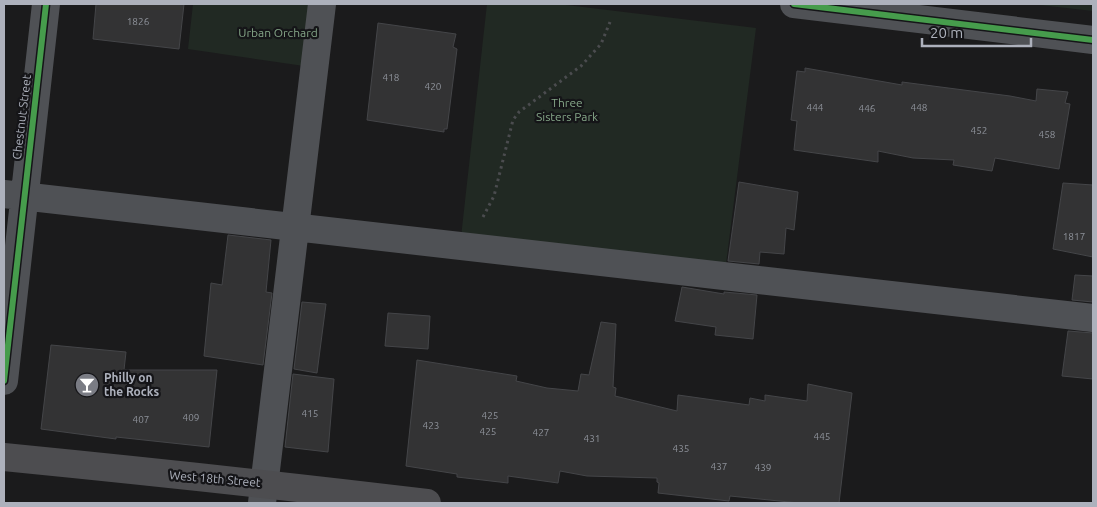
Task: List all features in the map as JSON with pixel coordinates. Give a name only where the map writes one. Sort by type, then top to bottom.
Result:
[{"type":"main road","name":"West 18th Street","points":[[4,457],[167,475],[264,493],[427,503]]},
{"type":"street","name":"Chestnut Street","points":[[4,381],[14,195],[46,4]]},
{"type":"street","points":[[264,493],[322,4]]},
{"type":"street","points":[[794,4],[1093,40]]},
{"type":"street","points":[[14,195],[1093,318]]},
{"type":"path","points":[[467,247],[494,196],[513,120],[519,112],[581,66],[601,44],[610,22]]},
{"type":"green space","name":"Urban Orchard","points":[[193,4],[311,4],[304,66],[188,49]]},
{"type":"green space","name":"Three Sisters Park","points":[[487,4],[558,4],[756,28],[726,264],[461,237]]},
{"type":"green space","points":[[1031,4],[1093,4],[1093,11]]},
{"type":"building","points":[[96,4],[184,4],[179,49],[93,39]]},
{"type":"building","points":[[378,23],[456,34],[453,47],[457,49],[447,129],[444,129],[444,132],[367,120]]},
{"type":"building","points":[[805,68],[902,85],[902,82],[1036,101],[1037,89],[1068,92],[1065,103],[1070,104],[1059,169],[995,158],[992,171],[953,165],[954,160],[913,158],[878,151],[878,162],[794,150],[797,121],[791,120],[797,71],[805,72]]},
{"type":"building","points":[[739,182],[798,192],[794,230],[786,228],[784,254],[760,252],[759,264],[728,261]]},
{"type":"building","points":[[1063,183],[1093,185],[1093,257],[1053,249]]},
{"type":"building","points":[[228,235],[271,240],[266,292],[272,293],[263,365],[204,356],[211,283],[222,285]]},
{"type":"building","points":[[1075,275],[1093,276],[1093,302],[1072,300]]},
{"type":"building","points":[[682,287],[724,294],[724,292],[757,295],[753,339],[715,335],[716,327],[675,321]]},
{"type":"building","points":[[302,302],[326,304],[317,373],[294,369]]},
{"type":"building","points":[[388,313],[430,316],[428,349],[385,346]]},
{"type":"building","points":[[601,322],[616,324],[613,387],[616,388],[615,396],[677,411],[678,395],[749,405],[750,398],[765,401],[765,395],[807,401],[808,384],[852,393],[839,503],[799,503],[730,496],[729,501],[658,493],[659,483],[657,478],[587,476],[560,471],[558,483],[508,476],[508,483],[457,477],[457,474],[406,466],[417,360],[517,376],[516,381],[547,388],[578,391],[581,374],[589,375]]},
{"type":"building","points":[[1068,331],[1093,333],[1093,379],[1062,376]]},
{"type":"building","points":[[51,345],[126,352],[124,370],[217,370],[209,447],[116,437],[116,439],[41,429]]},
{"type":"building","points":[[293,374],[334,379],[328,452],[285,447]]},
{"type":"cycle path","points":[[4,381],[46,4]]},
{"type":"cycle path","points":[[794,4],[1093,40]]},
{"type":"place","name":"Philly on the Rocks","points":[[87,385]]}]
